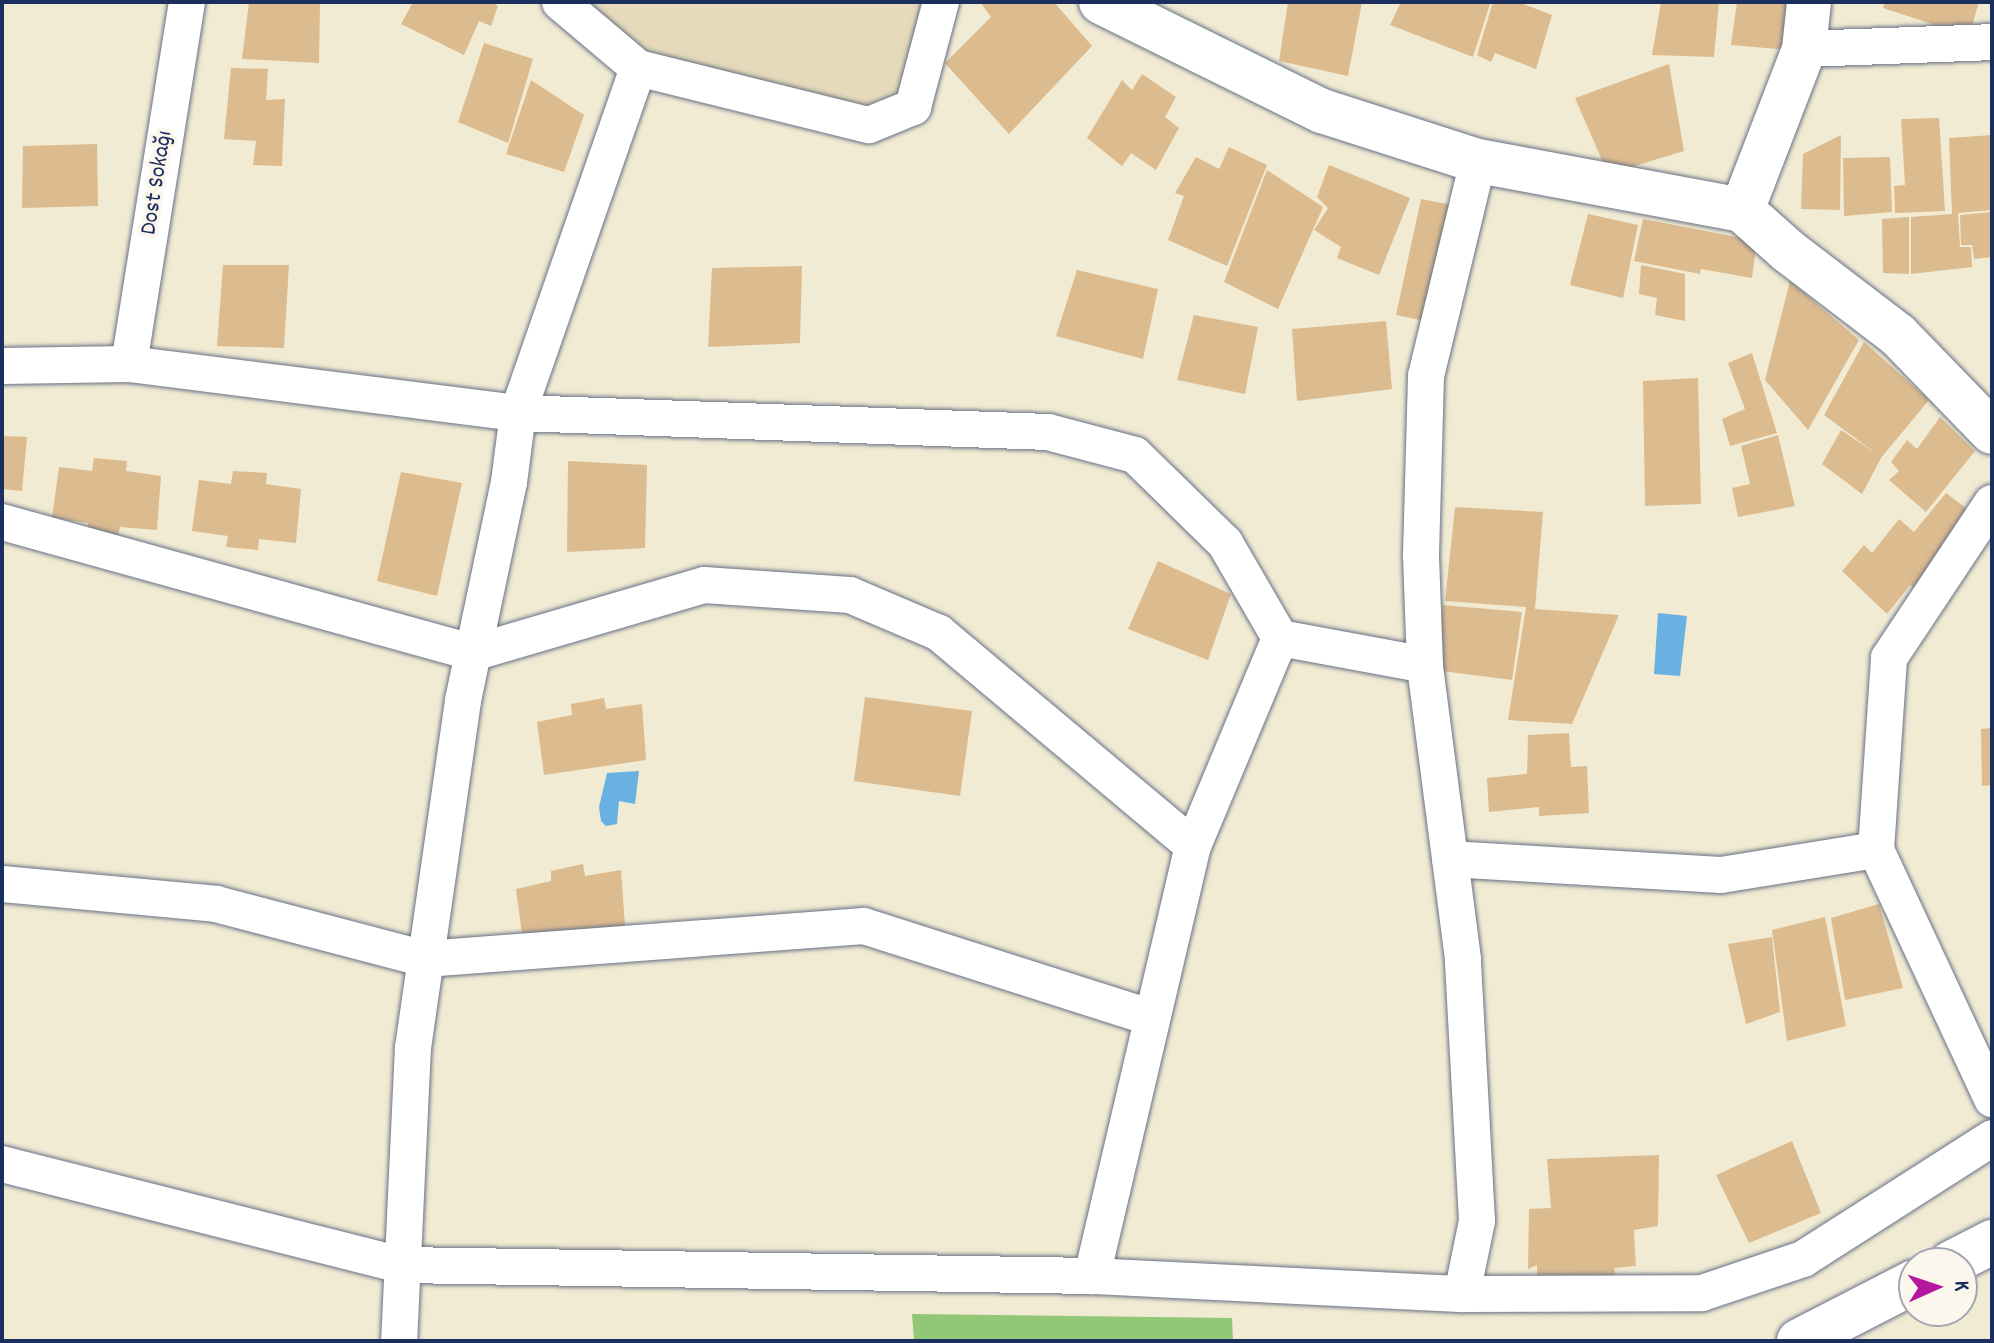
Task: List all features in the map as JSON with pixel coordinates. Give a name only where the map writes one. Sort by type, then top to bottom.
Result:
[{"type":"street","name":"Dost Sokağı","points":[[129,364],[187,2]]},
{"type":"street","points":[[560,2],[638,68],[869,125],[913,107],[941,2]]},
{"type":"street","points":[[1101,2],[1322,111],[1478,161],[1742,210],[1788,251],[1898,335],[1992,432]]},
{"type":"street","points":[[1742,210],[1804,49],[1809,2]]},
{"type":"street","points":[[1804,49],[1992,42]]},
{"type":"street","points":[[399,1341],[413,1047],[473,653],[509,482],[518,413],[638,68]]},
{"type":"street","points":[[1462,1294],[1477,1221],[1463,959],[1425,665],[1421,555],[1426,376],[1478,161]]},
{"type":"street","points":[[2,366],[129,364],[518,413],[1048,432],[1135,455],[1225,543],[1280,638],[1425,665]]},
{"type":"street","points":[[1992,503],[1889,658],[1876,850],[1992,1099]]},
{"type":"street","points":[[2,522],[473,653],[704,585],[850,595],[939,633],[1193,846]]},
{"type":"street","points":[[1092,1276],[1150,1017],[1193,846],[1280,638]]},
{"type":"street","points":[[1450,859],[1721,875],[1876,850]]},
{"type":"street","points":[[2,884],[216,904],[425,959],[864,926],[1150,1017]]},
{"type":"street","points":[[2,1164],[401,1265],[1092,1276],[1462,1294],[1702,1293],[1803,1259],[1992,1138]]},
{"type":"street","points":[[1799,1341],[1898,1290]]},
{"type":"shaded area","points":[[560,2],[941,2],[913,107],[869,125],[638,68]]},
{"type":"green space","points":[[912,1314],[1232,1318],[1233,1341],[914,1341]]},
{"type":"water","points":[[1658,613],[1687,616],[1680,676],[1654,674]]},
{"type":"water","points":[[639,771],[635,804],[619,801],[617,824],[606,826],[601,821],[599,807],[607,773]]},
{"type":"building","points":[[249,2],[320,2],[319,63],[242,59]]},
{"type":"building","points":[[413,2],[493,2],[498,6],[491,26],[479,21],[464,55],[401,24]]},
{"type":"building","points":[[980,2],[1054,2],[1092,46],[1009,134],[945,63],[991,17]]},
{"type":"building","points":[[1288,2],[1362,2],[1348,76],[1279,61]]},
{"type":"building","points":[[1401,2],[1490,4],[1473,57],[1390,25]]},
{"type":"building","points":[[1493,2],[1518,2],[1552,15],[1536,69],[1495,53],[1491,62],[1477,55]]},
{"type":"building","points":[[1661,2],[1719,2],[1714,57],[1652,55]]},
{"type":"building","points":[[1737,2],[1795,2],[1789,50],[1731,45]]},
{"type":"building","points":[[1885,2],[1979,2],[1969,36],[1883,8]]},
{"type":"building","points":[[484,43],[533,59],[508,143],[458,122]]},
{"type":"building","points":[[1669,64],[1684,151],[1608,174],[1575,98]]},
{"type":"building","points":[[231,68],[268,69],[266,100],[285,99],[282,166],[253,165],[256,141],[224,139]]},
{"type":"building","points":[[1142,74],[1176,97],[1165,117],[1179,128],[1156,170],[1131,153],[1122,166],[1087,138],[1122,80],[1132,90]]},
{"type":"building","points":[[531,80],[584,115],[564,172],[506,154]]},
{"type":"building","points":[[1939,118],[1945,211],[1895,213],[1894,186],[1905,185],[1901,119]]},
{"type":"building","points":[[1841,135],[1840,210],[1801,209],[1803,154]]},
{"type":"building","points":[[1992,135],[1992,210],[1958,213],[1960,247],[1971,247],[1972,267],[1911,274],[1911,217],[1952,214],[1949,138]]},
{"type":"building","points":[[97,144],[98,206],[22,208],[23,146]]},
{"type":"building","points":[[1229,147],[1267,165],[1227,266],[1168,240],[1184,196],[1175,193],[1196,157],[1219,169]]},
{"type":"building","points":[[1890,157],[1892,212],[1844,216],[1843,158]]},
{"type":"building","points":[[1329,165],[1410,198],[1379,275],[1337,258],[1341,247],[1314,230],[1328,208],[1317,197]]},
{"type":"building","points":[[1267,170],[1323,207],[1278,309],[1224,282]]},
{"type":"building","points":[[1421,199],[1462,207],[1435,323],[1396,315]]},
{"type":"building","points":[[1992,212],[1992,257],[1974,259],[1972,245],[1961,245],[1960,215]]},
{"type":"building","points":[[1588,214],[1638,225],[1623,298],[1570,285]]},
{"type":"building","points":[[1909,217],[1909,274],[1883,273],[1882,219]]},
{"type":"building","points":[[1643,219],[1757,241],[1752,278],[1701,269],[1700,274],[1634,261]]},
{"type":"building","points":[[223,265],[289,265],[284,348],[217,346]]},
{"type":"building","points":[[1641,265],[1685,274],[1685,321],[1655,315],[1657,298],[1639,294]]},
{"type":"building","points":[[802,266],[800,343],[708,347],[712,268]]},
{"type":"building","points":[[1077,270],[1158,289],[1143,359],[1056,336]]},
{"type":"building","points":[[1790,281],[1859,340],[1808,430],[1765,380]]},
{"type":"building","points":[[1194,315],[1258,327],[1245,394],[1177,380]]},
{"type":"building","points":[[1386,321],[1392,389],[1297,401],[1292,329]]},
{"type":"building","points":[[1864,342],[1929,400],[1881,458],[1862,494],[1822,464],[1841,430],[1878,455],[1824,415]]},
{"type":"building","points":[[1752,353],[1777,433],[1730,446],[1722,419],[1745,409],[1728,363]]},
{"type":"building","points":[[1698,378],[1701,504],[1645,506],[1643,381]]},
{"type":"building","points":[[1940,417],[1975,451],[1926,512],[1889,480],[1899,471],[1891,462],[1907,440],[1917,449]]},
{"type":"building","points":[[1778,435],[1795,506],[1738,517],[1732,488],[1750,484],[1741,446]]},
{"type":"building","points":[[2,436],[27,437],[22,491],[2,489]]},
{"type":"building","points":[[94,458],[127,461],[126,471],[161,476],[157,530],[120,527],[118,537],[87,534],[88,523],[52,518],[59,467],[92,471]]},
{"type":"building","points":[[568,461],[647,465],[645,548],[567,552]]},
{"type":"building","points":[[233,471],[267,473],[266,484],[301,489],[296,543],[259,539],[258,550],[226,547],[228,536],[192,531],[199,480],[231,484]]},
{"type":"building","points":[[401,472],[462,483],[437,596],[377,581]]},
{"type":"building","points":[[1946,493],[1978,517],[1946,558],[1929,543],[1947,560],[1923,597],[1910,585],[1887,614],[1842,571],[1864,545],[1872,553],[1899,519],[1914,532]]},
{"type":"building","points":[[1455,507],[1543,512],[1535,609],[1619,615],[1572,724],[1508,720],[1526,607],[1445,601]]},
{"type":"building","points":[[1158,561],[1231,594],[1208,660],[1128,629]]},
{"type":"building","points":[[1443,605],[1522,612],[1512,680],[1434,670]]},
{"type":"building","points":[[865,697],[972,711],[960,796],[854,781]]},
{"type":"building","points":[[604,698],[606,709],[642,704],[646,760],[544,775],[537,722],[572,715],[571,704]]},
{"type":"building","points":[[1992,728],[1992,785],[1982,786],[1981,729]]},
{"type":"building","points":[[1569,733],[1571,767],[1587,766],[1589,813],[1539,816],[1539,807],[1489,812],[1487,778],[1527,774],[1528,735]]},
{"type":"building","points":[[583,864],[585,876],[621,870],[625,926],[523,942],[516,889],[551,881],[551,871]]},
{"type":"building","points":[[1879,904],[1903,988],[1845,1000],[1831,918]]},
{"type":"building","points":[[1825,917],[1846,1026],[1787,1041],[1772,930]]},
{"type":"building","points":[[1772,937],[1780,1012],[1746,1024],[1728,944]]},
{"type":"building","points":[[1792,1141],[1821,1213],[1749,1243],[1716,1175]]},
{"type":"building","points":[[1659,1155],[1658,1226],[1634,1230],[1636,1266],[1614,1268],[1617,1280],[1537,1277],[1537,1265],[1528,1269],[1529,1209],[1551,1208],[1547,1159]]}]
